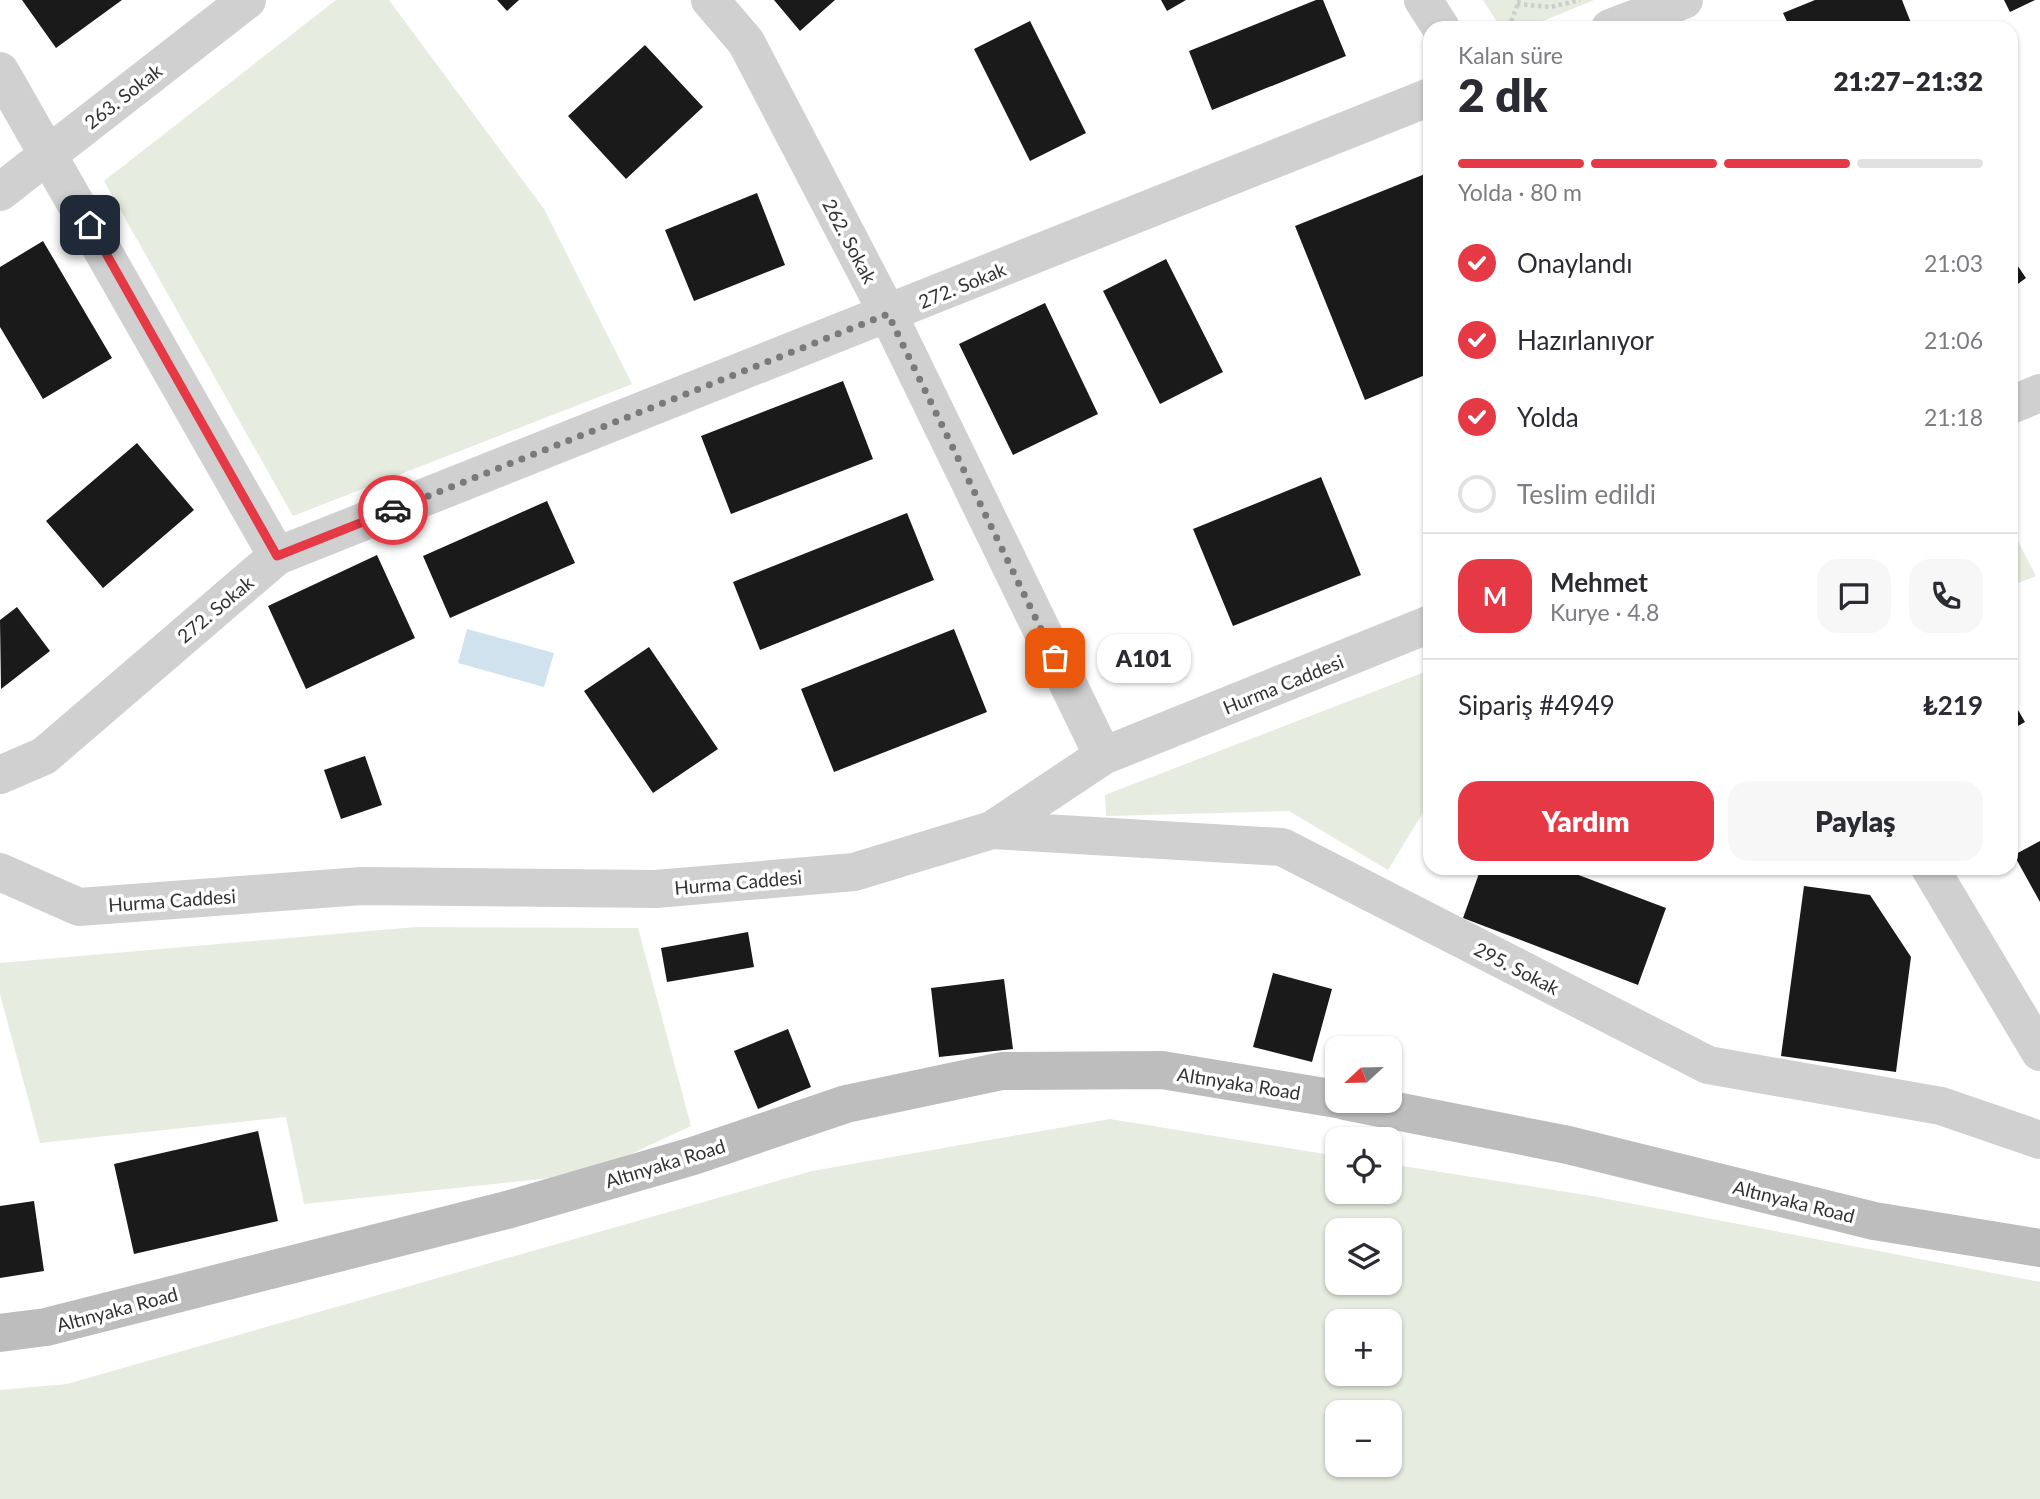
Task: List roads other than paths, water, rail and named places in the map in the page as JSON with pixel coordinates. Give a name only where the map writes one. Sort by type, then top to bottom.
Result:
[{"type":"main road","name":"Altınyaka Road","points":[[0,1333],[46,1327],[507,1210],[693,1156],[846,1104],[1002,1071],[1162,1070],[1325,1097]]},
{"type":"main road","name":"Altınyaka Road","points":[[1402,1112],[1569,1144],[1874,1221],[2040,1248]]},
{"type":"street","name":"263. Sokak","points":[[0,192],[247,0]]},
{"type":"street","name":"262. Sokak","points":[[710,0],[746,42],[888,314],[1103,756]]},
{"type":"street","points":[[1423,0],[1436,21]]},
{"type":"street","points":[[1628,21],[1684,0]]},
{"type":"street","points":[[0,71],[277,556]]},
{"type":"street","name":"272. Sokak","points":[[0,775],[44,755],[277,556],[1423,100]]},
{"type":"street","points":[[2018,402],[2040,393]]},
{"type":"street","name":"Hurma Caddesi","points":[[0,872],[79,907],[362,886],[656,889],[855,872],[992,830],[1103,756],[1423,627]]},
{"type":"street","name":"295. Sokak","points":[[992,830],[1282,847],[1708,1065],[1941,1106],[2040,1140]]},
{"type":"street","points":[[1934,875],[2040,1052]]},
{"type":"water","points":[[467,629],[554,653],[544,687],[458,663]]},
{"type":"place","name":"A101","points":[[1055,658]]}]
